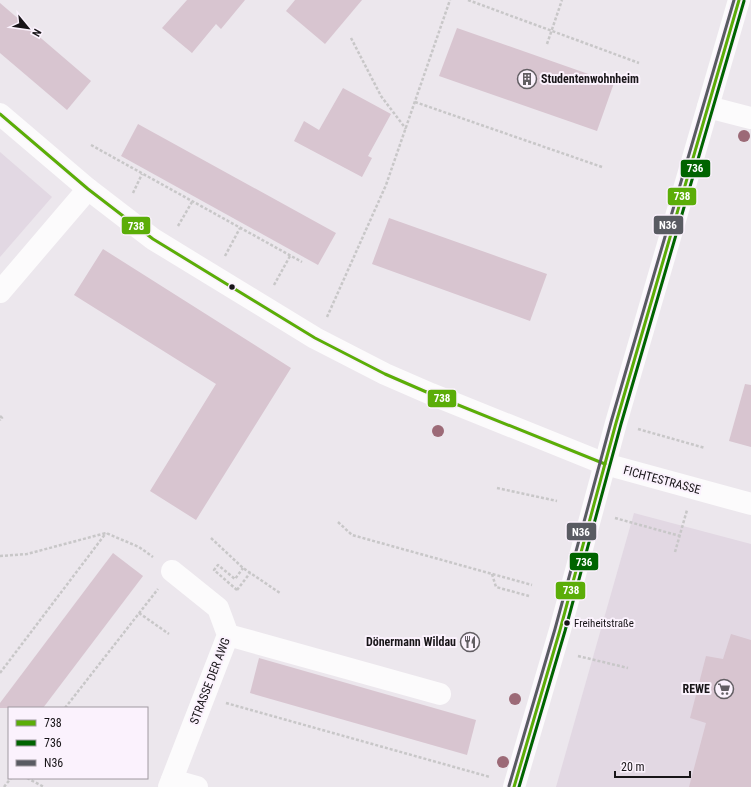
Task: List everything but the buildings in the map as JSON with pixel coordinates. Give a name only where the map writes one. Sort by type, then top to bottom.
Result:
[{"type":"street","points":[[514,787],[560,630],[605,464],[739,0]]},
{"type":"street","points":[[708,107],[751,118]]},
{"type":"street","name":"FICHTESTRASSE","points":[[0,114],[88,189],[153,239],[315,338],[430,394],[605,464],[751,504]]},
{"type":"street","points":[[0,292],[88,189]]},
{"type":"street","name":"STRASSE DER AWG","points":[[171,783],[228,635],[218,608],[172,571]]},
{"type":"street","points":[[228,635],[440,694]]},
{"type":"street","points":[[171,783],[197,787]]},
{"type":"path","points":[[327,317],[386,185],[450,0]]},
{"type":"path","points":[[468,0],[639,62]]},
{"type":"path","points":[[546,44],[562,0]]},
{"type":"path","points":[[351,38],[381,96],[406,129]]},
{"type":"path","points":[[415,102],[602,167]]},
{"type":"path","points":[[91,145],[302,262]]},
{"type":"path","points":[[133,193],[142,174]]},
{"type":"path","points":[[178,226],[192,202]]},
{"type":"path","points":[[225,256],[240,228]]},
{"type":"path","points":[[273,286],[290,256]]},
{"type":"path","points":[[0,416],[2,418],[0,420]]},
{"type":"path","points":[[636,428],[705,448]]},
{"type":"path","points":[[497,488],[557,501]]},
{"type":"path","points":[[675,552],[694,488]]},
{"type":"path","points":[[611,517],[680,536]]},
{"type":"path","points":[[338,522],[352,535],[532,586]]},
{"type":"path","points":[[0,673],[106,533]]},
{"type":"path","points":[[0,556],[27,554],[106,533],[139,547],[172,571],[66,707]]},
{"type":"path","points":[[211,538],[243,568],[280,593]]},
{"type":"path","points":[[243,568],[235,579],[218,565],[214,570],[238,589],[250,573]]},
{"type":"path","points":[[492,574],[496,587],[529,596]]},
{"type":"path","points":[[139,613],[169,634]]},
{"type":"path","points":[[571,654],[628,668]]},
{"type":"path","points":[[206,695],[220,702],[490,777]]},
{"type":"path","points":[[4,787],[10,779]]},
{"type":"path","points":[[29,779],[44,787]]},
{"type":"shaded area","points":[[0,152],[52,197],[0,257]]},
{"type":"shaded area","points":[[634,513],[751,544],[751,787],[556,787]]},
{"type":"transit line","name":"N36","points":[[509,786],[555,629],[611,422],[734,0]]},
{"type":"transit line","name":"738","points":[[514,787],[560,630],[616,423],[739,0]]},
{"type":"transit line","name":"736","points":[[519,787],[565,631],[621,424],[744,1]]},
{"type":"transit line","name":"738","points":[[0,114],[88,189],[153,239],[315,338],[385,374],[431,394],[605,464]]},
{"type":"place","name":"Studentenwohnheim","points":[[527,79]]},
{"type":"place","name":"Freiheitstraße","points":[[567,623]]},
{"type":"place","name":"Dönermann Wildau","points":[[470,642]]},
{"type":"place","name":"REWE","points":[[724,689]]}]
